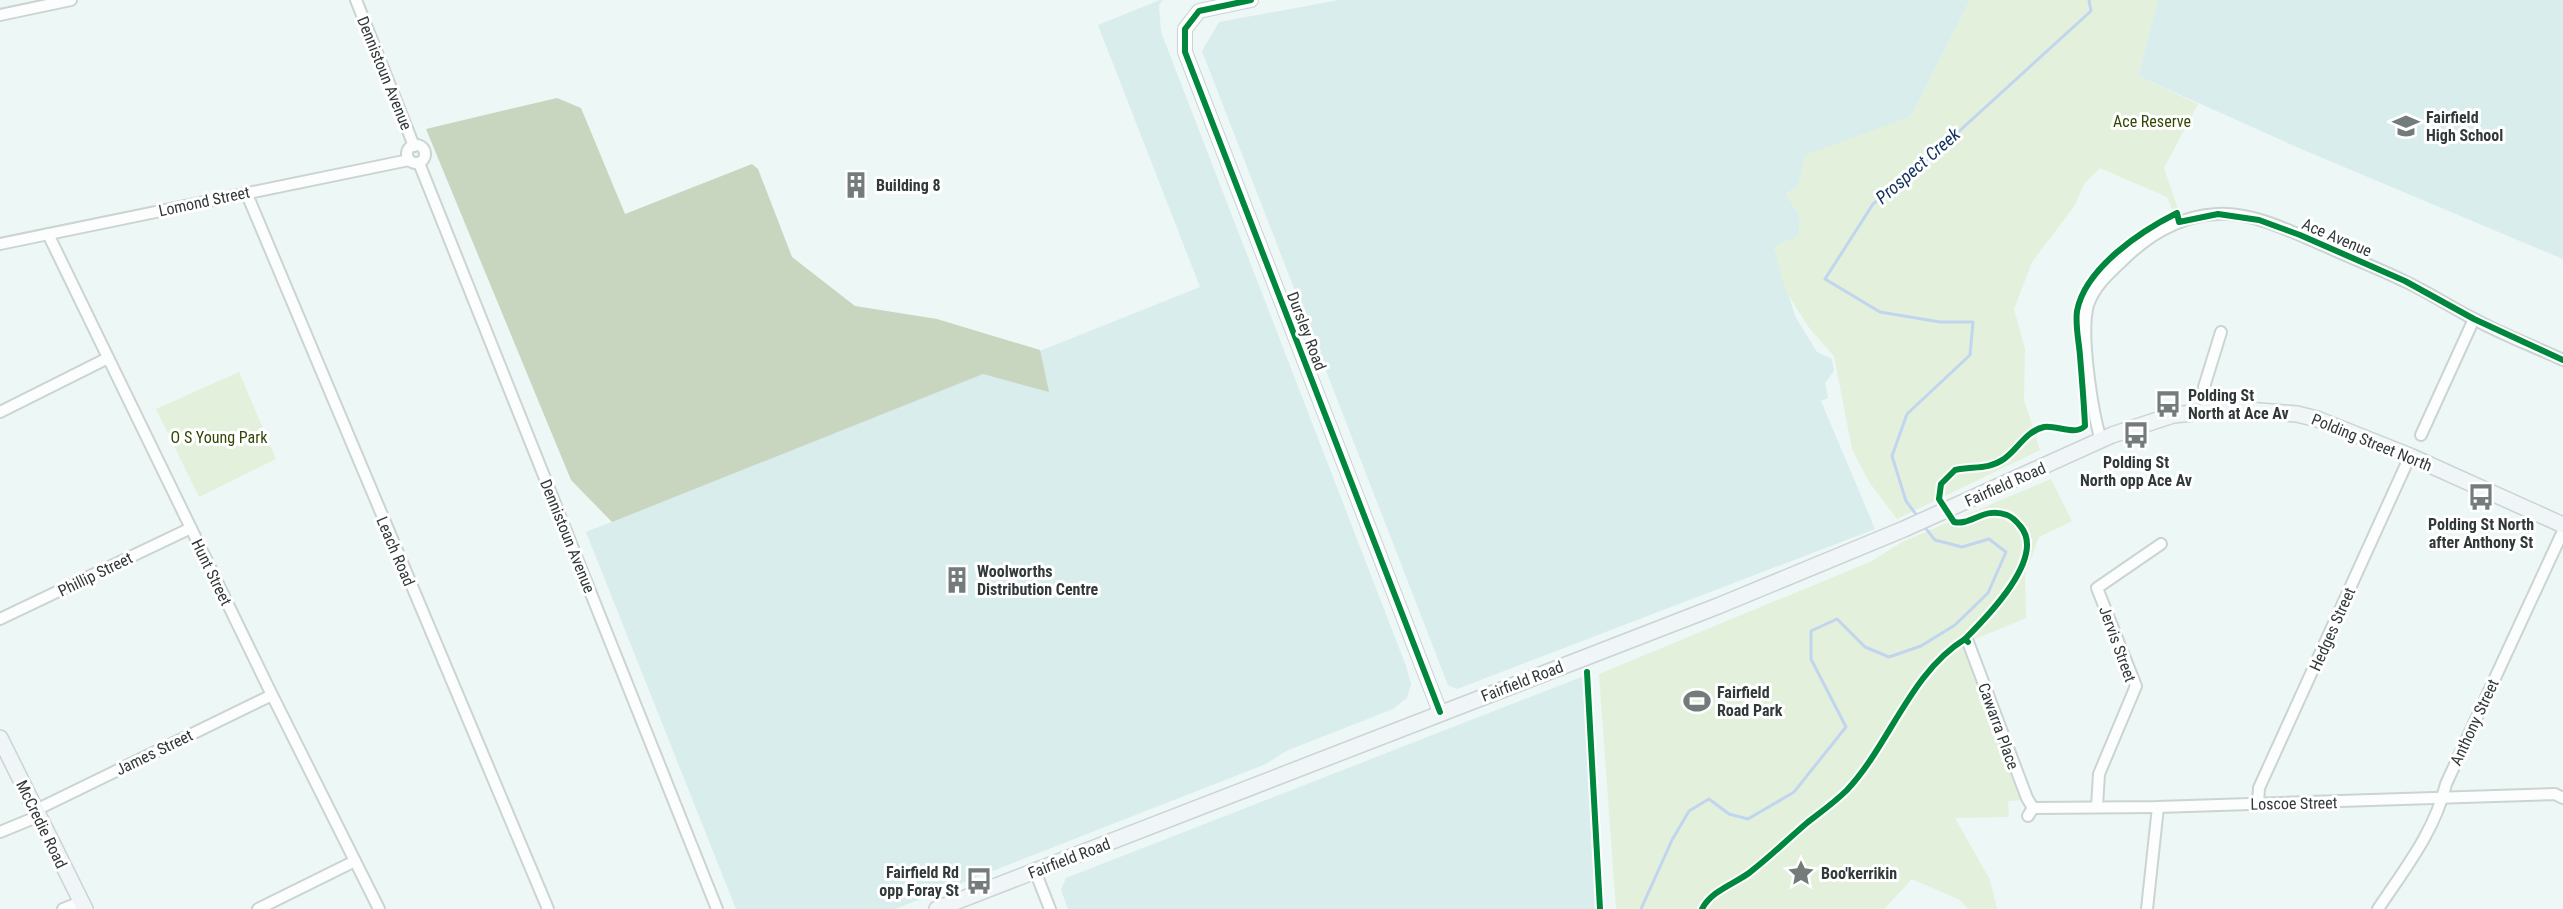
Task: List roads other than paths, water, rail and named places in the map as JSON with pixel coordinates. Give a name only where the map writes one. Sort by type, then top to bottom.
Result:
[{"type":"main road","name":"Polding Street North","points":[[2101,440],[2139,424],[2173,415],[2247,409],[2297,414],[2336,424],[2563,525]]},
{"type":"main road","name":"Fairfield Road","points":[[937,909],[1718,606],[1904,529],[2101,440]]},
{"type":"main road","name":"McCredie Road","points":[[0,738],[83,906]]},
{"type":"street","points":[[0,15],[71,0]]},
{"type":"street","name":"Dennistoun Avenue","points":[[356,0],[414,146],[407,151],[414,161],[717,909]]},
{"type":"street","name":"Dursley Road","points":[[1251,0],[1199,11],[1185,29],[1185,52],[1440,712]]},
{"type":"street","name":"Lomond Street","points":[[0,244],[246,192],[414,161]]},
{"type":"street","name":"Leach Road","points":[[246,192],[548,909]]},
{"type":"street","name":"Ace Avenue","points":[[2101,440],[2094,407],[2086,342],[2088,304],[2100,282],[2128,254],[2151,236],[2186,220],[2218,214],[2259,220],[2300,235],[2405,281],[2474,320],[2563,360]]},
{"type":"street","name":"Hunt Street","points":[[48,234],[272,695],[379,909]]},
{"type":"street","points":[[2421,435],[2474,320]]},
{"type":"street","points":[[2207,411],[2204,387],[2221,332]]},
{"type":"street","points":[[0,412],[108,358]]},
{"type":"street","name":"Hedges Street","points":[[2258,803],[2259,789],[2410,456]]},
{"type":"street","name":"Phillip Street","points":[[0,619],[191,528]]},
{"type":"street","name":"Anthony Street","points":[[2378,909],[2425,839],[2442,799],[2445,784],[2563,531]]},
{"type":"street","name":"Jervis Street","points":[[2097,806],[2098,774],[2136,686],[2097,588],[2161,544]]},
{"type":"street","name":"Cawarra Place","points":[[1968,642],[2031,812]]},
{"type":"street","name":"James Street","points":[[0,832],[272,695]]},
{"type":"street","name":"Loscoe Street","points":[[2031,812],[2097,806],[2158,807],[2555,795],[2563,798]]},
{"type":"street","points":[[2147,909],[2158,807]]},
{"type":"street","points":[[258,909],[355,861]]},
{"type":"street","points":[[1035,871],[1050,909]]},
{"type":"street","points":[[63,909],[83,906]]},
{"type":"waterway","name":"Prospect Creek","points":[[1918,517],[1906,501],[1892,456],[1907,414],[1970,355],[1973,322],[1940,322],[1880,312],[1825,279],[1873,204],[1933,155],[2091,11],[2089,0]]},
{"type":"waterway","name":"Prospect Creek","points":[[1641,909],[1672,840],[1689,811],[1709,799],[1729,814],[1748,819],[1794,792],[1846,727],[1811,659],[1811,631],[1837,619],[1865,647],[1889,657],[1921,646],[1955,625],[1988,593],[2006,552],[1989,539],[1962,547],[1935,540],[1923,525]]},
{"type":"place","name":"Fairfield High School","points":[[2406,126]]},
{"type":"place","name":"Building 8","points":[[856,185]]},
{"type":"place","name":"Polding St North at Ace Av","points":[[2168,404]]},
{"type":"place","name":"Polding St North opp Ace Av","points":[[2136,435]]},
{"type":"place","name":"Polding St North after Anthony St","points":[[2481,497]]},
{"type":"place","name":"Woolworths Distribution Centre","points":[[957,580]]},
{"type":"place","name":"Fairfield Road Park","points":[[1697,701]]},
{"type":"place","name":"Boo'kerrikin","points":[[1801,873]]},
{"type":"place","name":"Fairfield Rd opp Foray St","points":[[979,881]]},
{"type":"park label","name":"Ace Reserve","points":[[2152,121]]},
{"type":"park label","name":"O S Young Park","points":[[219,437]]}]
